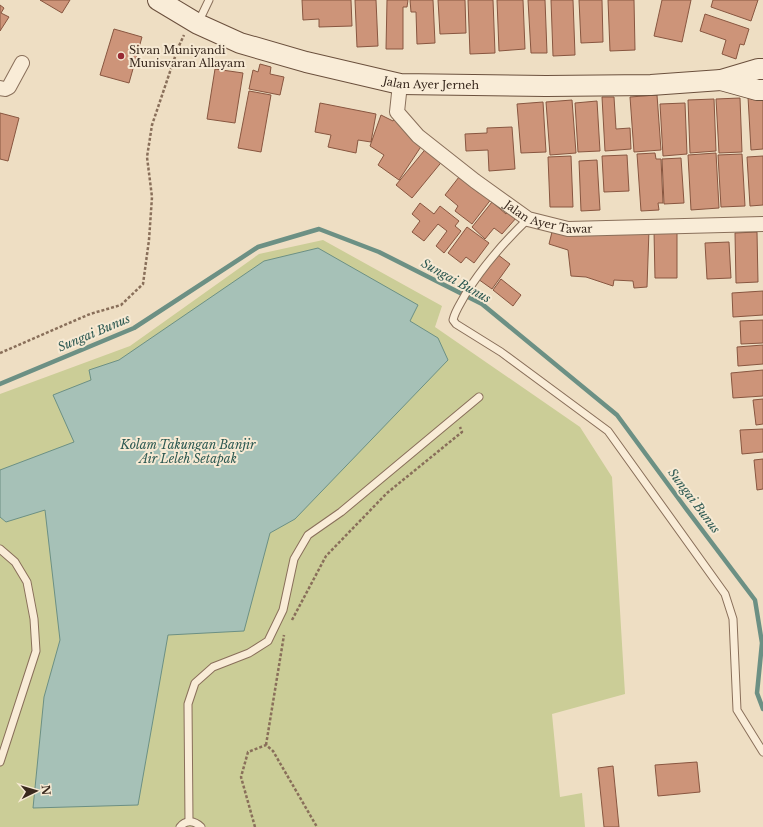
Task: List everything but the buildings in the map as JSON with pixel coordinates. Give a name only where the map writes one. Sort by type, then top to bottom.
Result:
[{"type":"main road","name":"Jalan Ayer Jerneh","points":[[158,0],[194,22],[240,43],[306,62],[400,84],[643,86],[721,80],[761,63]]},
{"type":"main road","points":[[760,90],[761,63]]},
{"type":"main road","name":"Jalan Ayer Jerneh","points":[[721,80],[760,90]]},
{"type":"street","points":[[0,88],[5,89],[9,87],[22,62]]},
{"type":"street","name":"Jalan Ayer Tawar","points":[[400,84],[397,112],[418,136],[475,181],[528,219],[568,229],[763,224]]},
{"type":"lane","points":[[194,22],[209,0]]},
{"type":"lane","points":[[528,219],[503,244],[478,275],[457,309],[453,320],[456,324],[501,352],[608,431],[725,594],[733,619],[737,710],[763,752]]},
{"type":"lane","points":[[189,821],[188,704],[195,683],[213,667],[249,653],[268,641],[283,610],[294,559],[308,535],[341,512],[479,397]]},
{"type":"lane","points":[[0,549],[16,562],[27,582],[34,619],[36,651],[0,762]]},
{"type":"lane","points":[[180,827],[189,821],[196,823],[201,827]]},
{"type":"path","points":[[0,353],[90,314],[121,305],[143,284],[149,240],[152,197],[147,157],[152,125],[178,48],[194,22]]},
{"type":"path","points":[[291,622],[326,556],[387,492],[462,432],[454,418]]},
{"type":"path","points":[[266,745],[284,635],[288,628]]},
{"type":"path","points":[[254,827],[241,777],[248,752],[266,745]]},
{"type":"path","points":[[266,745],[273,751],[317,827]]},
{"type":"green space","points":[[323,240],[442,306],[435,327],[580,427],[612,477],[625,694],[552,714],[560,797],[582,793],[585,827],[0,827],[0,394],[130,346],[259,254]]},
{"type":"water","name":"Kolam Takungan Banjir Air Leleh Setapak","points":[[318,248],[418,305],[410,321],[438,338],[448,360],[295,519],[270,533],[244,631],[168,635],[138,805],[33,808],[44,697],[60,640],[45,510],[6,522],[0,517],[0,470],[74,442],[53,395],[91,380],[89,370],[119,360],[264,261]]},
{"type":"waterway","name":"Sungai Bunus","points":[[0,384],[134,328],[258,247],[319,229],[379,252],[482,304],[617,415],[755,600],[762,643],[757,693],[763,709]]},
{"type":"place","name":"Sivan Muniyandi Munisvaran Allayam","points":[[121,56]]}]
